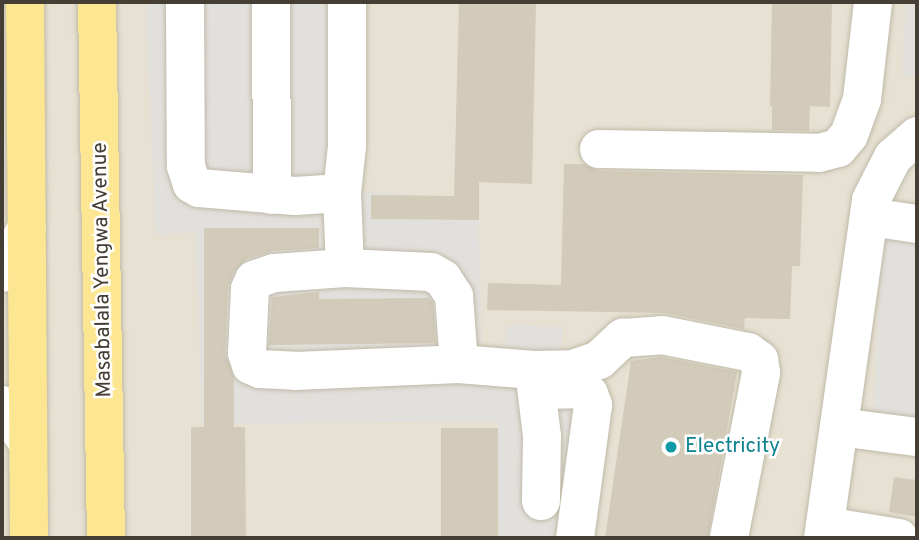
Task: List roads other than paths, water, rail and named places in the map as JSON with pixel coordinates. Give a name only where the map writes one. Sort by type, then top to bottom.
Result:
[{"type":"main road","points":[[25,2],[29,538]]},
{"type":"main road","name":"Masabalala Yengwa Avenue","points":[[97,2],[106,538]]},
{"type":"street","points":[[185,2],[188,176],[199,188],[272,195],[342,193]]},
{"type":"street","points":[[271,2],[272,195]]},
{"type":"street","points":[[345,268],[342,193],[347,146],[347,2]]},
{"type":"street","points":[[599,149],[819,153],[838,148],[849,135],[862,99],[873,2]]},
{"type":"street","points":[[899,538],[824,532],[871,200],[893,157],[917,136]]},
{"type":"street","points":[[869,217],[917,224]]},
{"type":"street","points":[[2,273],[27,227]]},
{"type":"street","points":[[459,364],[454,296],[443,279],[431,272],[345,268],[274,273],[254,281],[250,289],[247,353],[251,365],[260,369],[295,371],[459,364],[577,389],[589,394],[593,405],[575,538]]},
{"type":"street","points":[[536,380],[598,360],[623,338],[662,335],[748,352],[759,360],[761,373],[729,538]]},
{"type":"street","points":[[536,380],[542,436],[541,501]]},
{"type":"street","points":[[2,405],[28,443]]},
{"type":"street","points":[[839,427],[917,437]]},
{"type":"place","name":"Electricity","points":[[671,447]]}]
